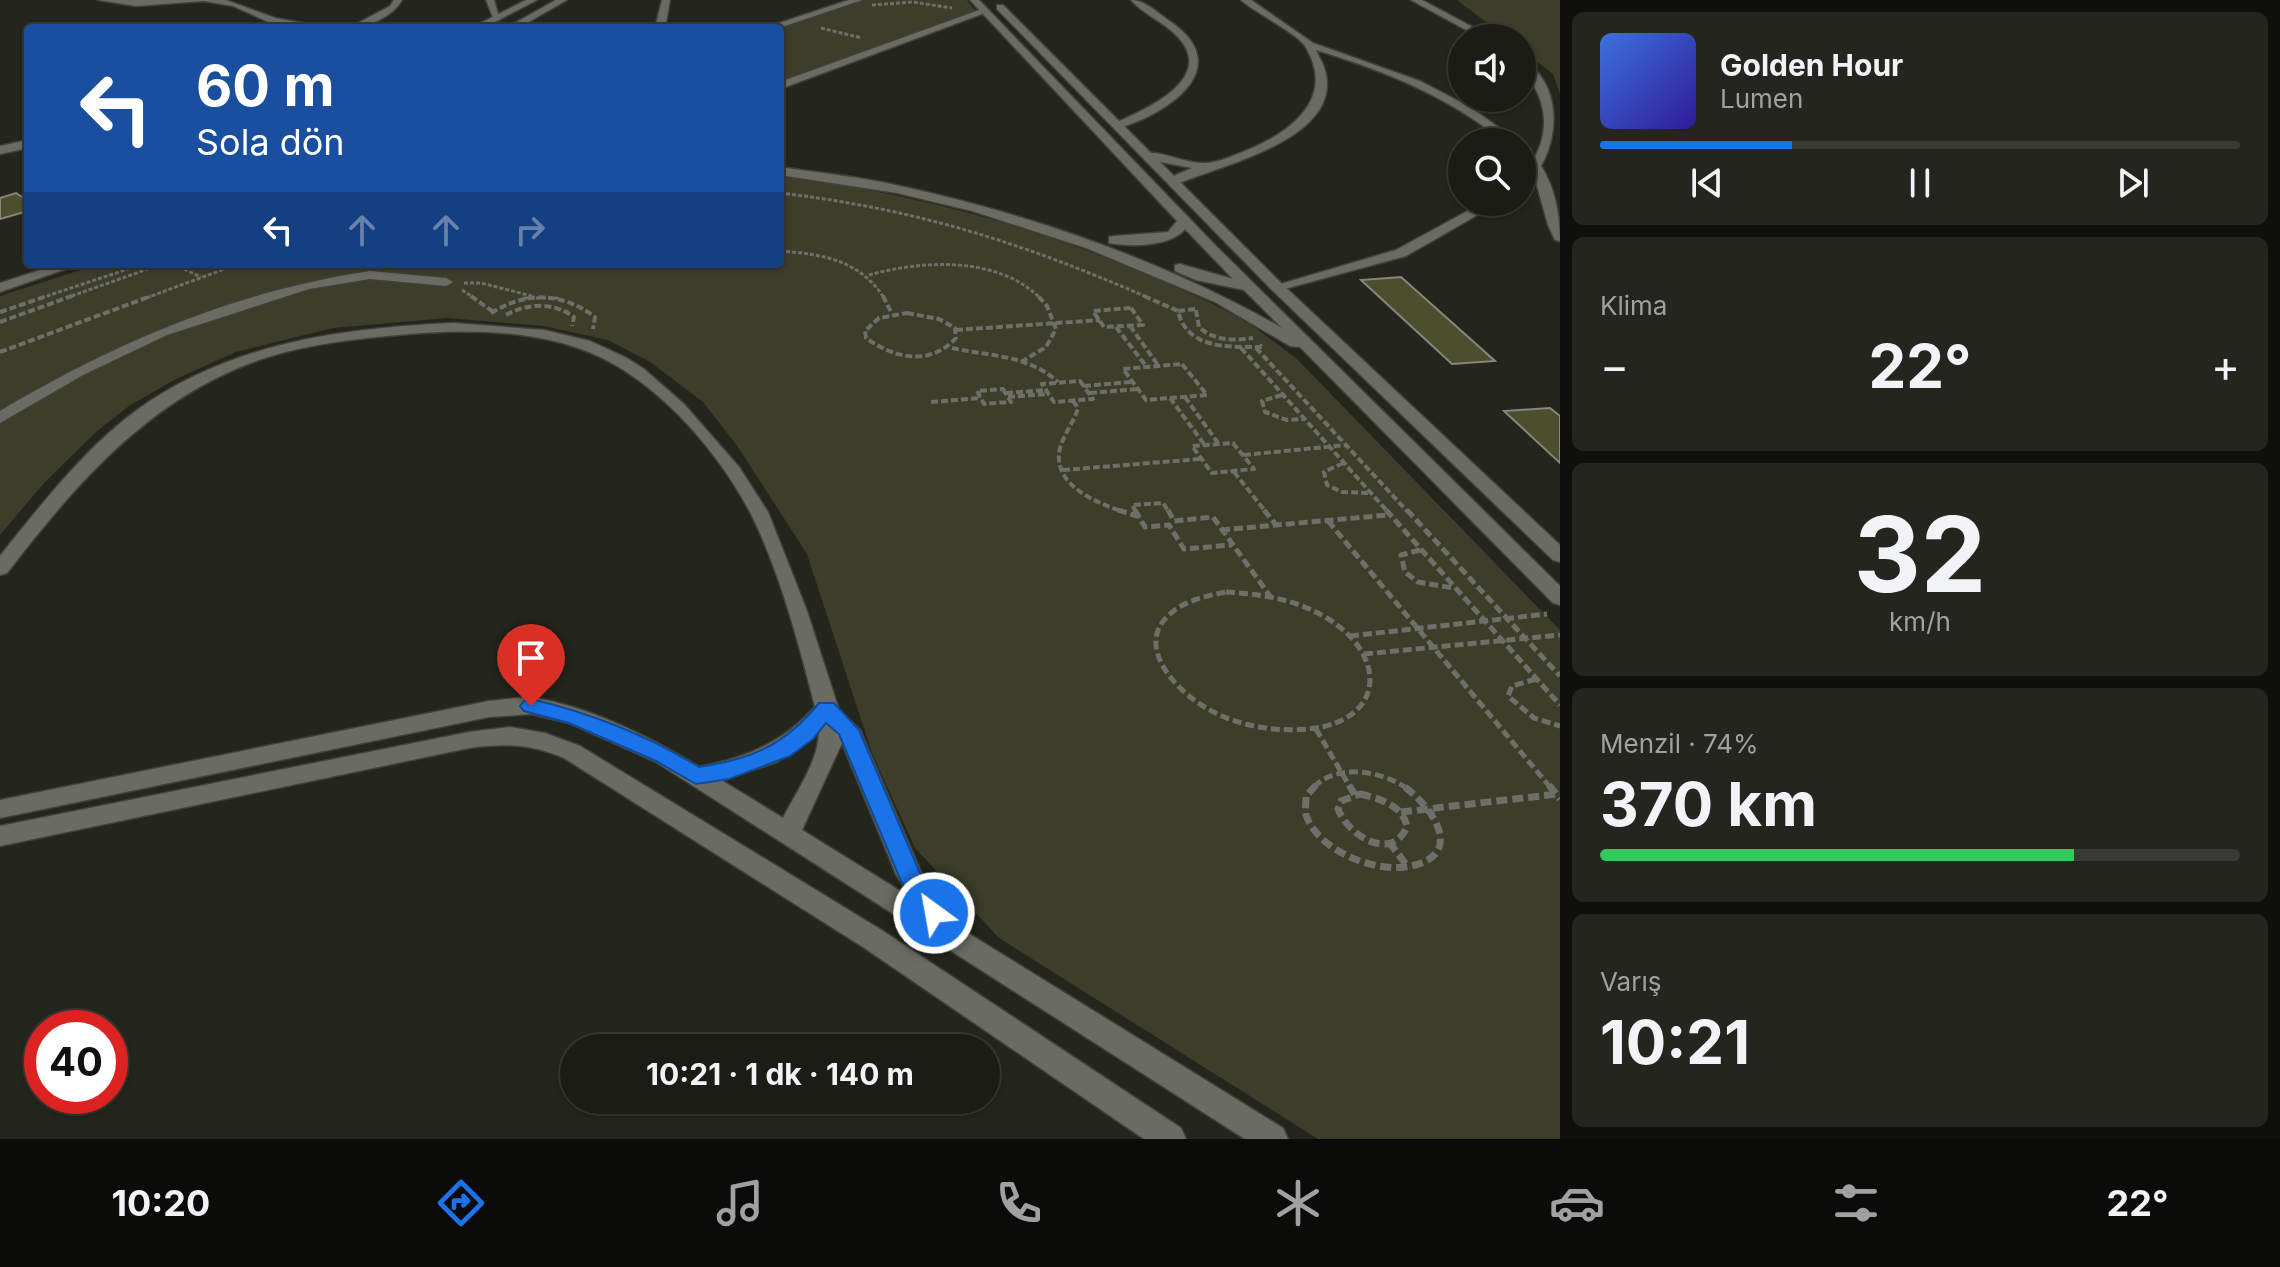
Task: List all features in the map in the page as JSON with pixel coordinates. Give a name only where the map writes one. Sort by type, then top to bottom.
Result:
[{"type":"street","points":[[102,0],[136,3],[200,0]]},
{"type":"street","points":[[207,0],[235,4],[273,21],[295,24]]},
{"type":"street","points":[[362,24],[393,8],[398,0]]},
{"type":"street","points":[[490,0],[497,18]]},
{"type":"street","points":[[484,24],[533,0]]},
{"type":"street","points":[[518,24],[563,0]]},
{"type":"street","points":[[661,24],[666,0]]},
{"type":"street","points":[[782,24],[858,0]]},
{"type":"street","points":[[1119,125],[1158,109],[1176,96],[1192,72],[1194,60],[1186,40],[1135,0]]},
{"type":"street","points":[[1245,0],[1310,45],[1440,94],[1469,109],[1495,128]]},
{"type":"street","points":[[1415,0],[1461,24]]},
{"type":"street","points":[[984,4],[1119,125],[1277,287],[1560,556]]},
{"type":"street","points":[[784,84],[984,4]]},
{"type":"street","points":[[984,4],[1185,221],[1560,598]]},
{"type":"street","points":[[1173,181],[1205,167],[1250,155],[1309,115],[1318,100],[1319,68],[1310,45]]},
{"type":"street","points":[[1315,60],[1345,56]]},
{"type":"street","points":[[1536,75],[1556,109],[1554,142],[1536,170]]},
{"type":"street","points":[[1536,141],[1554,142]]},
{"type":"street","points":[[0,150],[24,145]]},
{"type":"street","points":[[0,160],[24,155]]},
{"type":"street","points":[[1149,156],[1205,167]]},
{"type":"street","points":[[784,165],[939,189],[1114,240],[1201,277],[1249,287]]},
{"type":"street","points":[[1536,165],[1548,192],[1553,225],[1560,237]]},
{"type":"street","points":[[784,172],[897,189],[976,208],[1091,245],[1220,299],[1319,356]]},
{"type":"street","points":[[1277,287],[1401,253],[1468,216]]},
{"type":"street","points":[[1114,240],[1155,239],[1173,235],[1185,221]]},
{"type":"street","points":[[0,278],[31,268]]},
{"type":"street","points":[[0,288],[61,268]]},
{"type":"street","points":[[0,418],[77,372],[162,332],[307,285],[370,275],[446,282]]},
{"type":"street","points":[[0,569],[72,480],[143,414],[212,374],[281,348],[488,320],[580,344],[616,358],[647,378],[669,398],[710,445],[759,512],[801,620],[832,738],[788,833]]},
{"type":"street","points":[[0,809],[489,709],[531,706],[575,717],[664,756],[1272,1139]]},
{"type":"street","points":[[696,776],[729,771],[783,751],[827,711]]},
{"type":"street","points":[[827,711],[848,730],[909,874],[946,933]]},
{"type":"street","points":[[0,836],[469,740],[526,734],[572,752],[873,939],[1170,1139]]},
{"type":"path","points":[[922,2],[928,0]]},
{"type":"path","points":[[941,4],[949,0]]},
{"type":"path","points":[[794,20],[862,39]]},
{"type":"path","points":[[784,188],[866,199]]},
{"type":"path","points":[[784,194],[876,207],[975,231],[1051,257],[1178,311],[1196,310]]},
{"type":"path","points":[[784,252],[829,258],[869,275],[881,289],[892,314]]},
{"type":"path","points":[[869,275],[916,264],[961,266],[1021,284],[1039,295],[1055,323],[1046,347],[1021,362]]},
{"type":"path","points":[[0,312],[131,268]]},
{"type":"path","points":[[0,322],[151,268]]},
{"type":"path","points":[[181,268],[201,278]]},
{"type":"path","points":[[0,352],[227,268]]},
{"type":"path","points":[[446,282],[467,293],[488,320],[533,296]]},
{"type":"path","points":[[446,282],[481,283],[533,296],[562,297],[595,317],[590,337],[580,344]]},
{"type":"path","points":[[553,307],[562,297]]},
{"type":"path","points":[[1182,304],[1196,310]]},
{"type":"path","points":[[1131,308],[1143,325],[1130,326],[1104,327],[1093,311],[1131,308]]},
{"type":"path","points":[[1178,311],[1180,323],[1192,335],[1213,344],[1263,347],[1253,338],[1227,339],[1204,331],[1198,323],[1196,310]]},
{"type":"path","points":[[956,330],[958,338],[951,347],[932,355],[915,357],[873,346],[866,338],[865,331],[879,318],[892,314],[937,317],[956,330],[1100,320]]},
{"type":"path","points":[[1130,326],[1159,366]]},
{"type":"path","points":[[1116,327],[1146,367]]},
{"type":"path","points":[[951,347],[1021,362],[1053,376],[1058,382]]},
{"type":"path","points":[[1256,347],[1560,676]]},
{"type":"path","points":[[1240,348],[1560,705]]},
{"type":"path","points":[[1182,364],[1207,395],[1146,400],[1123,369],[1159,366],[1182,364]]},
{"type":"path","points":[[1080,381],[1084,386],[1093,399],[1054,402],[1042,384],[1080,381]]},
{"type":"path","points":[[1084,386],[1132,382]]},
{"type":"path","points":[[1003,389],[1007,395],[1011,402],[984,404],[977,391],[1003,389]]},
{"type":"path","points":[[1089,393],[1138,389]]},
{"type":"path","points":[[1007,395],[1048,392]]},
{"type":"path","points":[[1282,395],[1262,401],[1265,412],[1287,420],[1304,419]]},
{"type":"path","points":[[1185,397],[1219,444]]},
{"type":"path","points":[[931,402],[981,398]]},
{"type":"path","points":[[1170,398],[1205,445]]},
{"type":"path","points":[[1073,401],[1078,408],[1058,457],[1062,470],[1084,495],[1119,512],[1138,516]]},
{"type":"path","points":[[1233,443],[1254,469],[1212,473],[1192,446],[1219,444],[1233,443]]},
{"type":"path","points":[[1243,455],[1347,445]]},
{"type":"path","points":[[1062,470],[1201,459]]},
{"type":"path","points":[[1343,463],[1323,470],[1322,478],[1326,484],[1338,491],[1370,493]]},
{"type":"path","points":[[1234,471],[1276,525]]},
{"type":"path","points":[[1174,521],[1163,503],[1132,505],[1145,527],[1213,517],[1232,545],[1251,562],[1270,596]]},
{"type":"path","points":[[1221,530],[1389,515]]},
{"type":"path","points":[[1328,521],[1559,796]]},
{"type":"path","points":[[1169,525],[1184,549],[1232,545]]},
{"type":"path","points":[[1420,550],[1401,555],[1403,571],[1409,578],[1434,587],[1454,588]]},
{"type":"path","points":[[1226,592],[1270,596],[1324,616],[1350,636],[1364,654],[1372,681],[1368,697],[1357,711],[1339,722],[1316,729],[1260,727],[1232,719],[1184,692],[1168,675],[1159,658],[1156,641],[1159,626],[1168,612],[1183,602],[1226,592]]},
{"type":"path","points":[[1350,636],[1560,613]]},
{"type":"path","points":[[1364,654],[1560,635]]},
{"type":"path","points":[[1536,679],[1512,686],[1508,696],[1534,718],[1560,726]]},
{"type":"path","points":[[1316,729],[1355,795]]},
{"type":"path","points":[[1327,774],[1375,774],[1400,784],[1430,809],[1436,817],[1441,836],[1436,853],[1420,865],[1397,870],[1369,866],[1342,854],[1321,838],[1307,819],[1304,800],[1311,785],[1327,774]]},
{"type":"path","points":[[1355,795],[1373,795],[1400,813],[1406,827],[1404,835],[1389,842],[1370,841],[1357,836],[1339,818],[1338,809],[1341,801],[1355,795]]},
{"type":"path","points":[[1400,813],[1559,796]]},
{"type":"path","points":[[1389,842],[1408,867]]},
{"type":"green space","points":[[865,0],[967,0],[976,12],[784,83],[784,26]]},
{"type":"green space","points":[[1457,0],[1560,0],[1560,94],[1553,74],[1536,61],[1536,24],[1489,24]]},
{"type":"green space","points":[[784,177],[917,200],[1051,238],[1138,271],[1248,323],[1297,359],[1560,630],[1560,1139],[1318,1139],[999,938],[915,848],[872,753],[807,554],[738,447],[703,402],[650,362],[608,340],[543,326],[447,318],[333,328],[236,352],[174,380],[129,406],[96,432],[44,483],[0,535],[0,296],[87,268],[784,268]]},
{"type":"building","points":[[16,193],[24,198],[24,212],[0,219],[0,198]]},
{"type":"building","points":[[1401,277],[1495,361],[1452,364],[1361,280]]},
{"type":"building","points":[[1550,408],[1560,416],[1560,463],[1504,411]]},
{"type":"route","points":[[531,706],[575,717],[664,756],[696,776],[729,771],[783,751],[806,733],[826,709],[848,730],[909,874],[934,913]]}]
